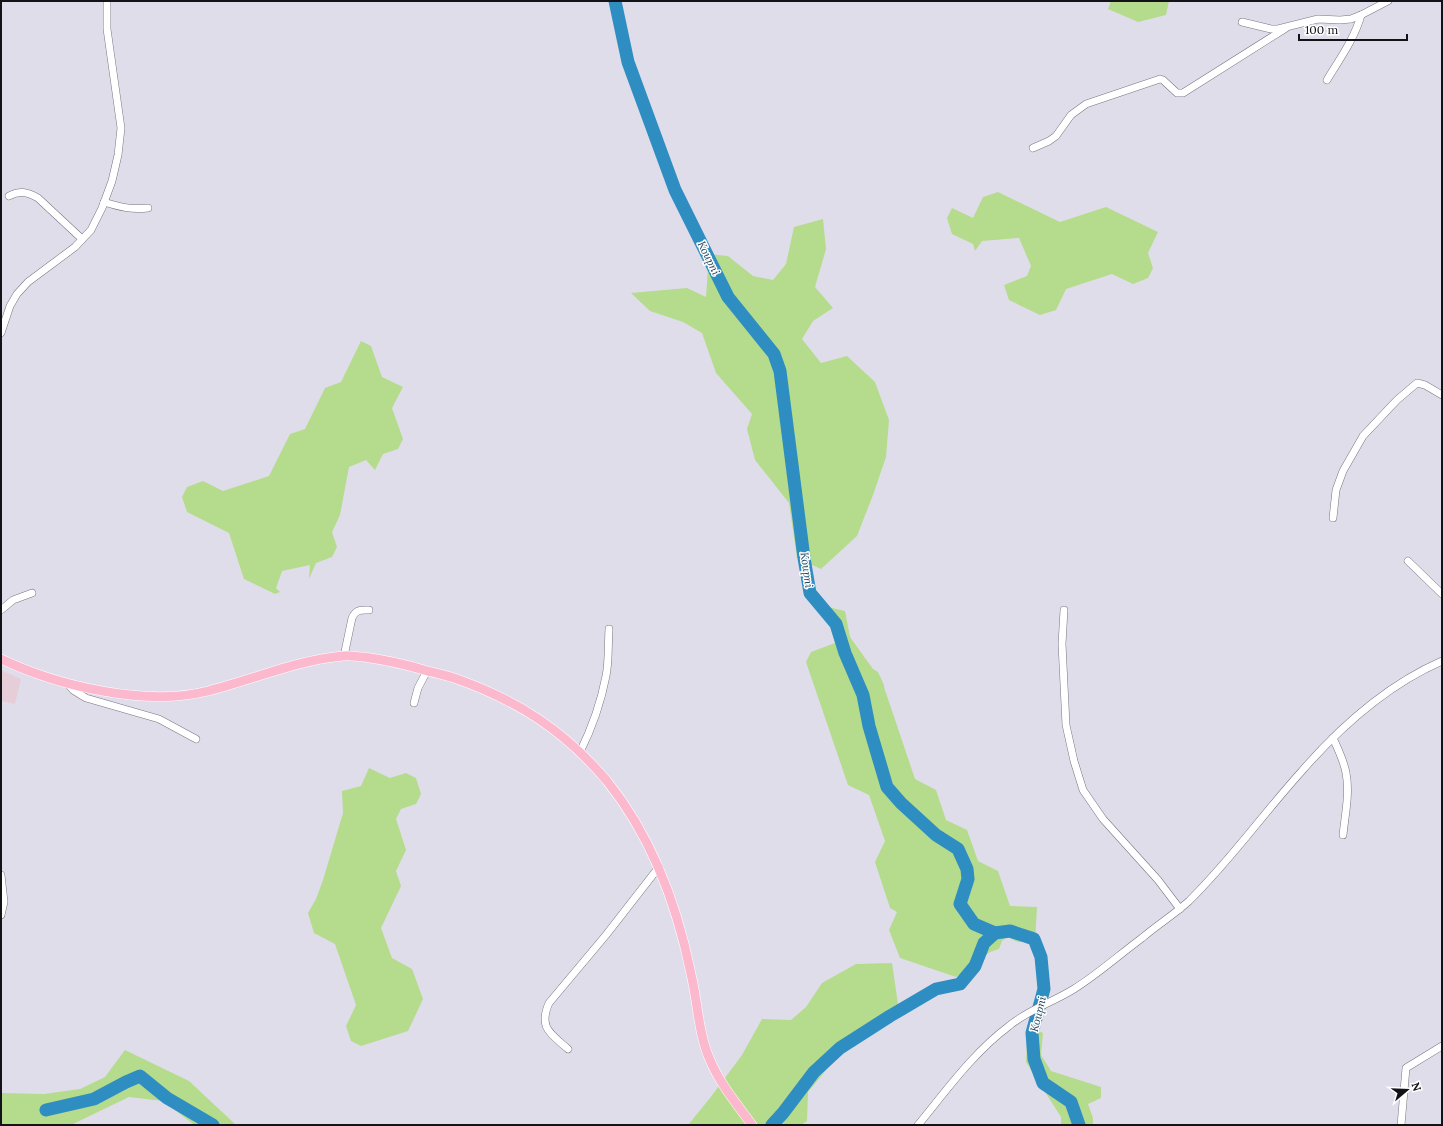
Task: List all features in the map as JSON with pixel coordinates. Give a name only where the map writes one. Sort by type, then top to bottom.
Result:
[{"type":"main road","points":[[1,659],[28,671],[68,684],[113,692],[156,697],[178,697],[225,686],[309,661],[344,656],[383,660],[404,664],[453,678],[477,687],[523,708],[546,722],[568,740],[606,781],[639,827],[659,867],[671,899],[687,953],[704,1042],[710,1061],[720,1079],[752,1125]]},
{"type":"street","points":[[1,333],[10,306],[17,294],[28,282],[75,247],[91,230],[112,181],[118,155],[121,128],[107,29],[107,1]]},
{"type":"street","points":[[1033,148],[1056,136],[1071,116],[1086,104],[1160,79],[1177,93],[1183,93],[1286,28],[1318,18],[1340,20],[1361,15],[1388,1]]},
{"type":"street","points":[[1327,80],[1359,25],[1361,15]]},
{"type":"street","points":[[1242,22],[1271,28],[1286,28]]},
{"type":"street","points":[[9,196],[20,192],[25,192],[38,198],[82,239]]},
{"type":"street","points":[[104,202],[126,209],[148,208]]},
{"type":"street","points":[[1333,518],[1336,490],[1343,471],[1362,436],[1417,382],[1442,395]]},
{"type":"street","points":[[1408,561],[1442,594]]},
{"type":"street","points":[[1,610],[14,600],[32,593]]},
{"type":"street","points":[[344,656],[354,613],[358,610],[369,610]]},
{"type":"street","points":[[1064,610],[1062,644],[1066,725],[1074,761],[1083,790],[1103,819],[1158,880],[1180,909]]},
{"type":"street","points":[[580,752],[588,737],[606,675],[608,629]]},
{"type":"street","points":[[918,1125],[977,1054],[993,1039],[1010,1024],[1088,980],[1180,909],[1208,881],[1300,773],[1333,738],[1376,700],[1423,670],[1442,660]]},
{"type":"street","points":[[414,703],[418,688],[427,671]]},
{"type":"street","points":[[68,684],[73,690],[86,698],[159,719],[196,739]]},
{"type":"street","points":[[1333,738],[1343,762],[1346,774],[1347,792],[1343,835]]},
{"type":"street","points":[[568,1049],[548,1032],[544,1022],[545,1012],[549,1003],[606,936],[659,867]]},
{"type":"street","points":[[1,875],[4,902],[1,915]]},
{"type":"street","points":[[1401,1125],[1406,1068],[1442,1046]]},
{"type":"shaded area","points":[[1,670],[21,679],[15,704],[1,701]]},
{"type":"green space","points":[[1111,1],[1169,1],[1166,15],[1138,22],[1108,9]]},
{"type":"green space","points":[[998,192],[1060,222],[1106,207],[1158,232],[1148,253],[1153,268],[1148,278],[1133,284],[1112,274],[1066,289],[1056,310],[1040,315],[1009,300],[1004,285],[1027,276],[1031,266],[1019,238],[982,241],[975,251],[973,244],[952,234],[947,218],[952,208],[973,218],[983,197]]},
{"type":"green space","points":[[823,219],[826,249],[815,287],[833,308],[813,321],[802,339],[821,363],[847,356],[875,382],[889,420],[886,457],[857,536],[821,569],[797,558],[789,503],[755,460],[747,429],[752,414],[716,373],[702,333],[683,322],[650,311],[631,293],[687,288],[706,297],[709,254],[728,256],[753,276],[773,280],[786,264],[794,227]]},
{"type":"green space","points":[[361,341],[371,346],[382,377],[403,387],[392,408],[403,439],[398,449],[383,454],[375,470],[366,460],[349,467],[340,515],[332,532],[337,547],[332,557],[316,563],[309,579],[310,565],[282,571],[276,588],[280,592],[275,594],[244,579],[229,533],[187,512],[182,497],[187,487],[203,481],[223,491],[269,476],[290,434],[305,429],[325,388],[341,382]]},
{"type":"green space","points":[[824,606],[845,611],[850,637],[873,669],[878,672],[884,685],[915,779],[936,790],[946,820],[967,830],[978,861],[998,871],[1010,906],[1037,907],[1035,942],[1018,942],[1007,937],[1002,941],[999,949],[990,952],[956,977],[900,958],[889,930],[897,912],[890,908],[875,862],[885,841],[869,795],[848,785],[806,662],[811,652],[835,643]]},
{"type":"green space","points":[[369,768],[390,778],[406,773],[416,778],[421,794],[416,804],[401,809],[396,819],[406,850],[396,871],[401,886],[381,928],[392,958],[412,969],[423,999],[408,1031],[361,1046],[351,1041],[346,1026],[356,1005],[335,944],[314,933],[308,913],[316,899],[323,880],[343,813],[342,791],[361,786]]},
{"type":"green space","points":[[892,963],[898,1004],[866,1037],[843,1050],[808,1092],[807,1121],[801,1125],[688,1125],[742,1055],[762,1019],[791,1020],[806,1007],[822,983],[856,964]]},
{"type":"green space","points":[[1028,1026],[1043,1033],[1041,1055],[1051,1071],[1101,1087],[1101,1098],[1088,1104],[1093,1118],[1093,1125],[1061,1125],[1061,1117],[1026,1062]]},
{"type":"green space","points":[[125,1050],[189,1081],[236,1125],[193,1125],[163,1101],[129,1097],[73,1124],[1,1125],[1,1093],[44,1094],[80,1089],[105,1077]]},
{"type":"waterway","name":"Koupni","points":[[615,1],[628,62],[675,190],[728,297],[774,354],[780,371],[804,558],[810,593],[836,624],[845,653],[863,695],[869,726],[887,787],[901,803],[936,835],[958,849],[967,869],[968,879],[960,904],[974,924],[995,933],[1010,931],[1034,939],[1041,957],[1044,989],[1032,1033],[1034,1059],[1043,1083],[1071,1102],[1079,1125]]},
{"type":"waterway","points":[[772,1125],[814,1072],[840,1048],[936,989],[960,984],[975,966],[984,943],[995,933]]},
{"type":"waterway","points":[[46,1110],[94,1099],[140,1076],[167,1098],[213,1125]]}]
